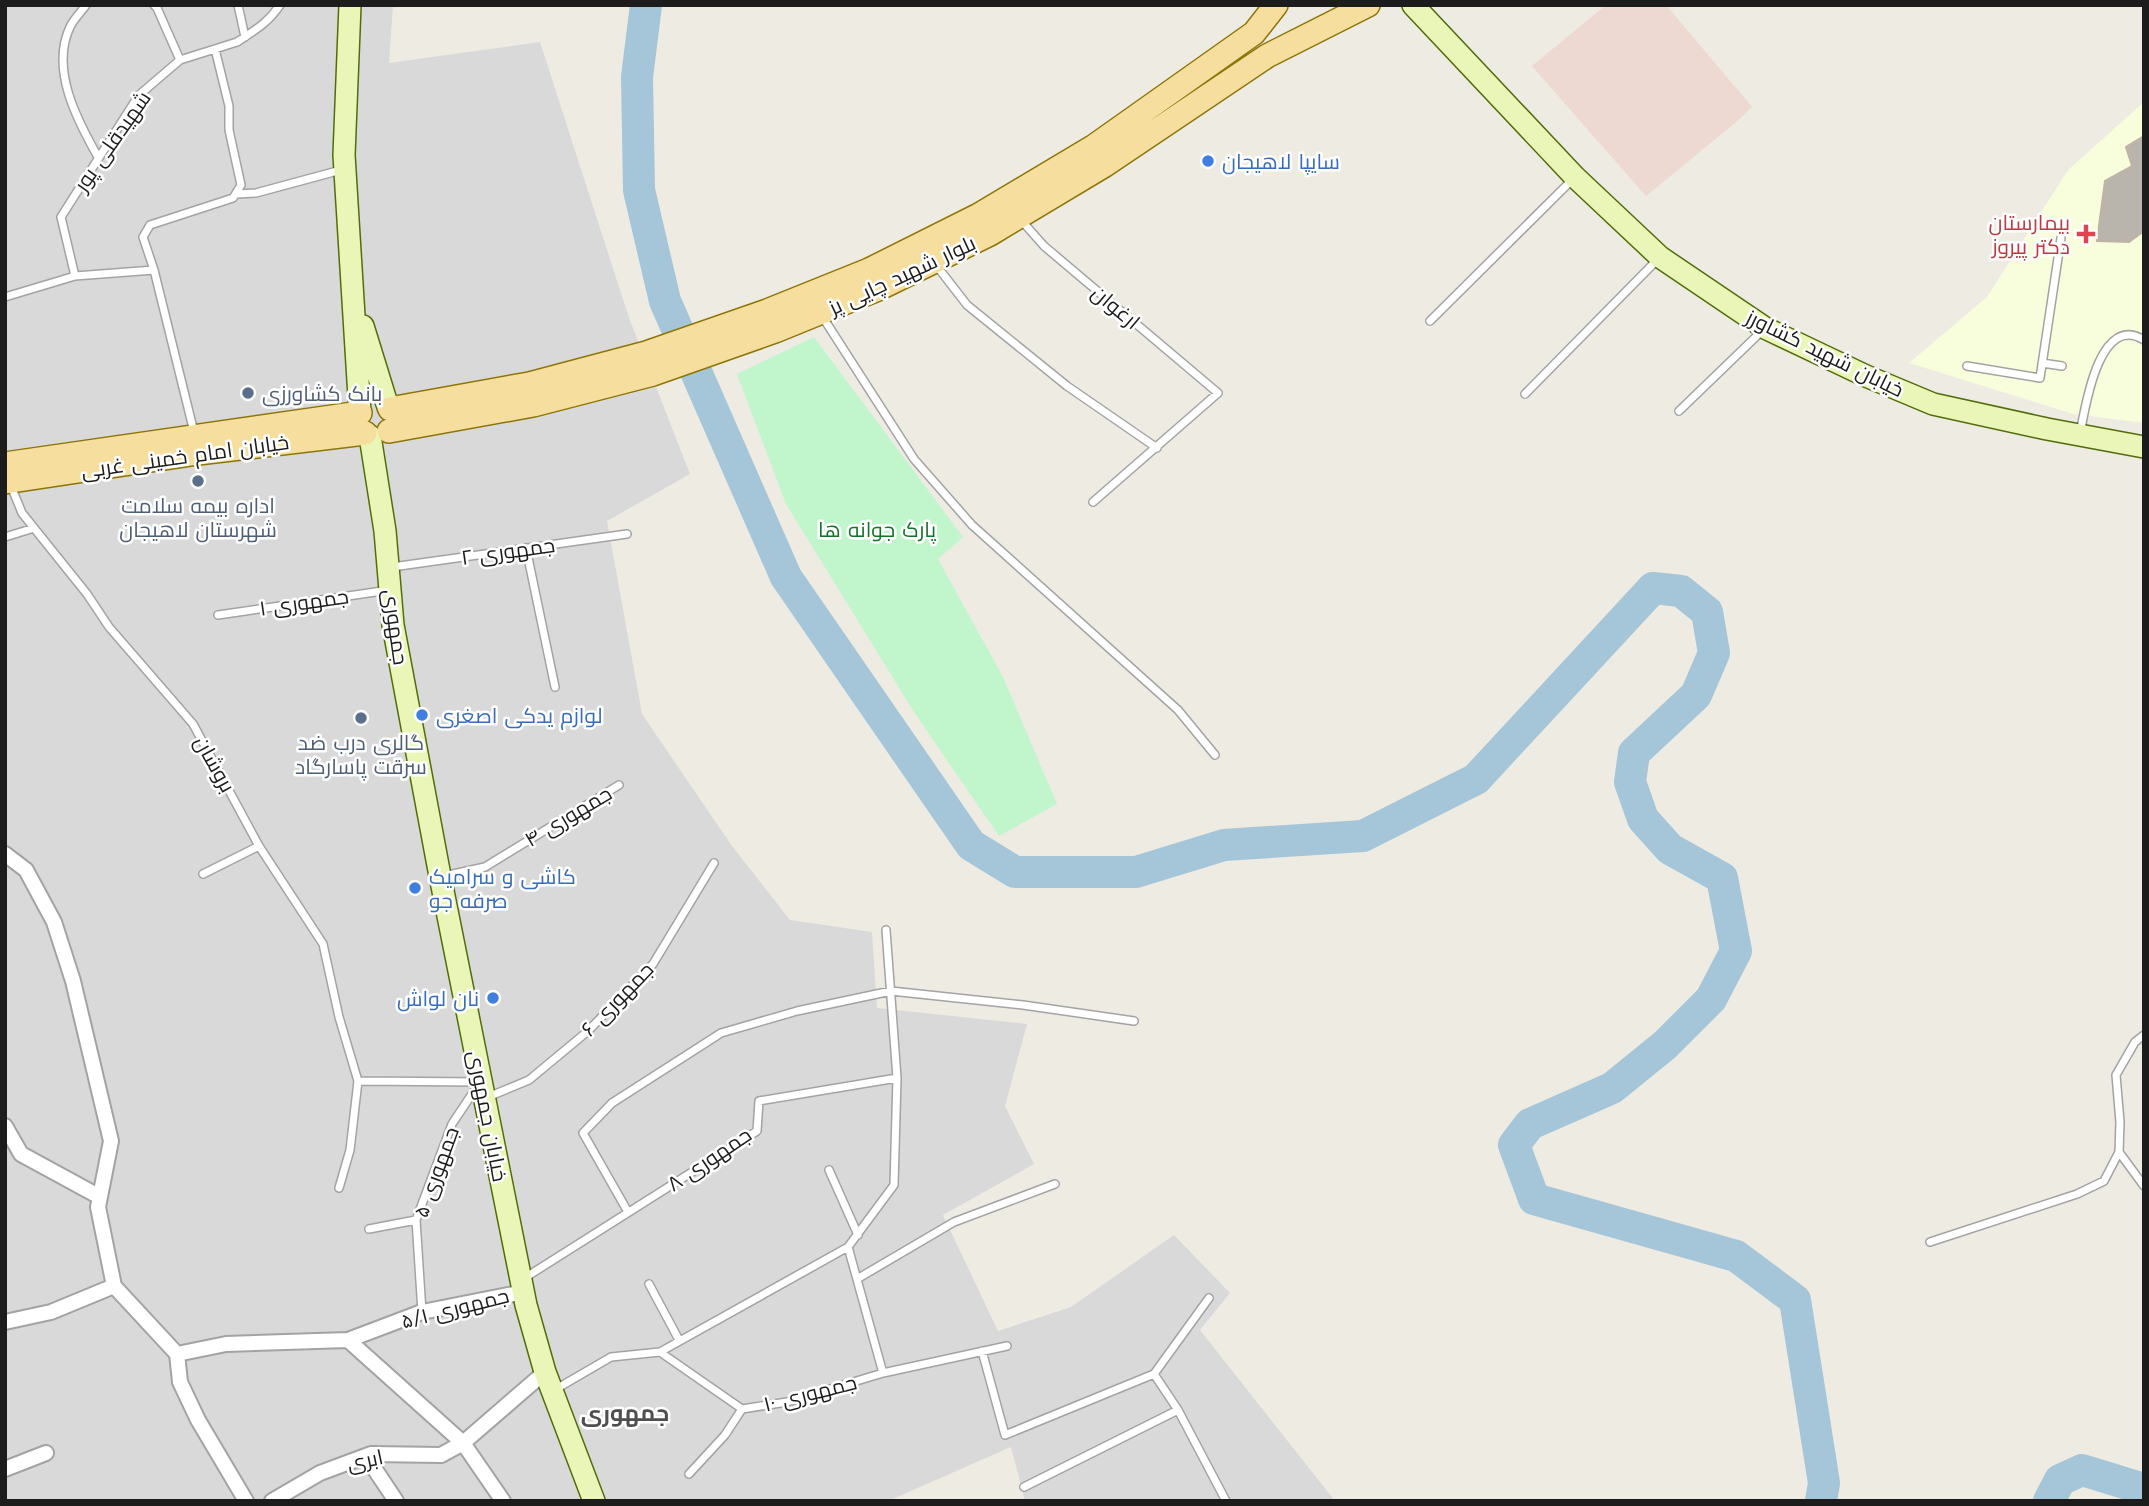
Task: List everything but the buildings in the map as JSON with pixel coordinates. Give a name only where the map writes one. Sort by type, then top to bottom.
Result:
[{"type":"main road","name":"جمهوری","points":[[350,5],[345,169],[353,294],[378,423],[393,625],[412,723]]},
{"type":"main road","name":"بلوار شهید چایی پز","points":[[730,336],[979,215],[1093,147],[1254,33],[1276,5]]},
{"type":"main road","name":"بلوار شهید چایی پز","points":[[378,423],[529,384],[650,364],[730,336],[820,313],[878,289],[990,234],[1105,165],[1267,55],[1368,5]]},
{"type":"main road","name":"خیابان شهید کشاورز","points":[[1413,5],[1575,177],[1660,257],[1765,328],[1866,376],[1933,404],[2144,447]]},
{"type":"main road","name":"خیابان امام خمینی غربی","points":[[6,473],[196,444],[378,423]]},
{"type":"main road","name":"خیابان جمهوری","points":[[412,723],[522,1286],[548,1381],[594,1501]]},
{"type":"street","points":[[5,853],[26,870],[54,922],[72,981],[110,1141],[97,1207],[114,1286],[177,1354],[180,1382],[198,1420],[246,1501]]},
{"type":"street","points":[[5,1126],[21,1154],[100,1197]]},
{"type":"street","points":[[5,1322],[51,1312],[114,1286]]},
{"type":"street","name":"جمهوری ۵/۱","points":[[177,1354],[226,1344],[348,1340],[422,1312],[522,1286]]},
{"type":"street","points":[[348,1340],[463,1443],[503,1501]]},
{"type":"street","points":[[463,1443],[548,1381]]},
{"type":"street","name":"ابری","points":[[272,1501],[320,1473],[366,1456],[441,1455],[463,1443]]},
{"type":"street","points":[[5,1469],[46,1453]]},
{"type":"street","points":[[366,1456],[396,1501]]},
{"type":"lane","points":[[86,5],[70,27],[62,53],[66,83],[80,126],[98,156]]},
{"type":"lane","points":[[154,5],[180,60]]},
{"type":"lane","points":[[238,5],[245,37]]},
{"type":"lane","name":"شهیدقلی پور","points":[[75,276],[61,217],[139,95],[180,60],[245,37],[270,20],[280,5]]},
{"type":"lane","points":[[196,444],[154,270],[143,237],[150,225],[233,198],[241,185],[229,130],[229,106],[215,49]]},
{"type":"lane","points":[[236,194],[256,193],[345,169]]},
{"type":"lane","points":[[1430,321],[1575,177]]},
{"type":"lane","name":"ارغوان","points":[[1018,217],[1044,246],[1218,393],[1157,448]]},
{"type":"lane","points":[[1967,366],[2040,378],[2061,238]]},
{"type":"lane","points":[[1525,394],[1660,257]]},
{"type":"lane","points":[[933,262],[967,305],[1067,386],[1157,448],[1093,502]]},
{"type":"lane","points":[[5,297],[75,276],[154,270]]},
{"type":"lane","points":[[820,313],[914,459],[972,525],[1178,710],[1215,755]]},
{"type":"lane","points":[[1679,411],[1765,328]]},
{"type":"lane","points":[[2080,435],[2100,358],[2109,344],[2119,337],[2130,335],[2144,340]]},
{"type":"lane","points":[[2042,363],[2062,366]]},
{"type":"lane","name":"بروشان","points":[[6,473],[22,513],[87,594],[109,627],[193,724],[259,846],[323,944],[339,1017],[358,1081]]},
{"type":"lane","points":[[5,537],[34,528]]},
{"type":"lane","name":"جمهوری ۲","points":[[388,568],[627,534]]},
{"type":"lane","points":[[526,548],[555,687]]},
{"type":"lane","name":"جمهوری ۱","points":[[218,615],[390,590]]},
{"type":"lane","name":"جمهوری ۴","points":[[440,876],[485,867],[619,785]]},
{"type":"lane","points":[[203,874],[259,846]]},
{"type":"lane","name":"جمهوری ۶","points":[[482,1090],[529,1080],[588,1031],[653,964],[714,863]]},
{"type":"lane","points":[[548,1381],[611,1357],[660,1352],[848,1247],[858,1235],[894,1185],[897,1078],[886,930]]},
{"type":"lane","points":[[628,1212],[583,1133],[612,1103],[721,1033],[797,1011],[891,991],[1023,1005],[1134,1021]]},
{"type":"lane","points":[[1930,1242],[2077,1194],[2104,1181],[2119,1152],[2120,1122],[2116,1075],[2135,1042],[2144,1035]]},
{"type":"lane","name":"جمهوری ۸","points":[[522,1286],[628,1212],[757,1131],[759,1101],[897,1078]]},
{"type":"lane","points":[[339,1188],[350,1150],[358,1081],[482,1090]]},
{"type":"lane","name":"جمهوری ۵","points":[[422,1312],[416,1220],[452,1124],[482,1090]]},
{"type":"lane","points":[[2119,1152],[2144,1186]]},
{"type":"lane","points":[[829,1170],[858,1235]]},
{"type":"lane","points":[[857,1279],[954,1222],[1055,1184]]},
{"type":"lane","points":[[369,1229],[416,1220]]},
{"type":"lane","points":[[848,1247],[883,1373]]},
{"type":"lane","points":[[649,1284],[679,1340]]},
{"type":"lane","points":[[982,1351],[1006,1435],[1154,1374],[1209,1298]]},
{"type":"lane","name":"جمهوری ۱۰","points":[[660,1352],[742,1409],[787,1402],[883,1373],[1007,1346]]},
{"type":"lane","points":[[1154,1374],[1178,1410],[1226,1501]]},
{"type":"lane","points":[[689,1474],[725,1435],[742,1409]]},
{"type":"lane","points":[[1024,1487],[1178,1410]]},
{"type":"shaded area","points":[[5,5],[393,5],[389,63],[540,42],[629,318],[690,474],[607,521],[642,714],[732,846],[790,920],[872,932],[877,1008],[1027,1024],[1005,1106],[1034,1164],[943,1215],[998,1331],[1071,1307],[1174,1235],[1230,1293],[1200,1330],[1335,1501],[1025,1501],[1011,1447],[888,1501],[5,1501]]},
{"type":"shaded area","points":[[1606,5],[1666,5],[1752,107],[1646,196],[1532,66]]},
{"type":"shaded area","name":"بیمارستان دکتر پیروز","points":[[2144,102],[2144,423],[2073,414],[1909,363],[1987,297],[2068,170]]},
{"type":"green space","name":"پارک جوانه ها","points":[[814,337],[963,537],[938,559],[1003,677],[1057,804],[999,836],[914,712],[786,504],[737,374]]},
{"type":"waterway","points":[[646,5],[637,77],[639,190],[665,301],[786,577],[971,845],[1015,872],[1136,872],[1224,845],[1363,836],[1476,779],[1653,588],[1681,591],[1707,612],[1714,653],[1696,695],[1634,753],[1630,782],[1643,819],[1670,849],[1722,878],[1736,951],[1711,999],[1665,1045],[1612,1088],[1530,1124],[1514,1145],[1534,1199],[1736,1256],[1795,1300],[1824,1483],[1821,1501]]},
{"type":"waterway","points":[[2049,1501],[2060,1480],[2082,1470],[2144,1489]]},
{"type":"place","name":"سایپا لاهیجان","points":[[1208,161]]},
{"type":"place","name":"بیمارستان دکتر پیروز","points":[[2086,234]]},
{"type":"place","name":"بانک کشاورزی","points":[[248,393]]},
{"type":"place","name":"اداره بیمه سلامت شهرستان لاهیجان","points":[[198,481]]},
{"type":"place","name":"لوازم یدکی اصغری","points":[[422,715]]},
{"type":"place","name":"گالری درب ضد سرقت پاسارگاد","points":[[361,718]]},
{"type":"place","name":"کاشی و سرامیک صرفه جو","points":[[415,888]]},
{"type":"place","name":"نان لواش","points":[[493,998]]},
{"type":"district","name":"جمهوری","points":[[625,1413]]}]
